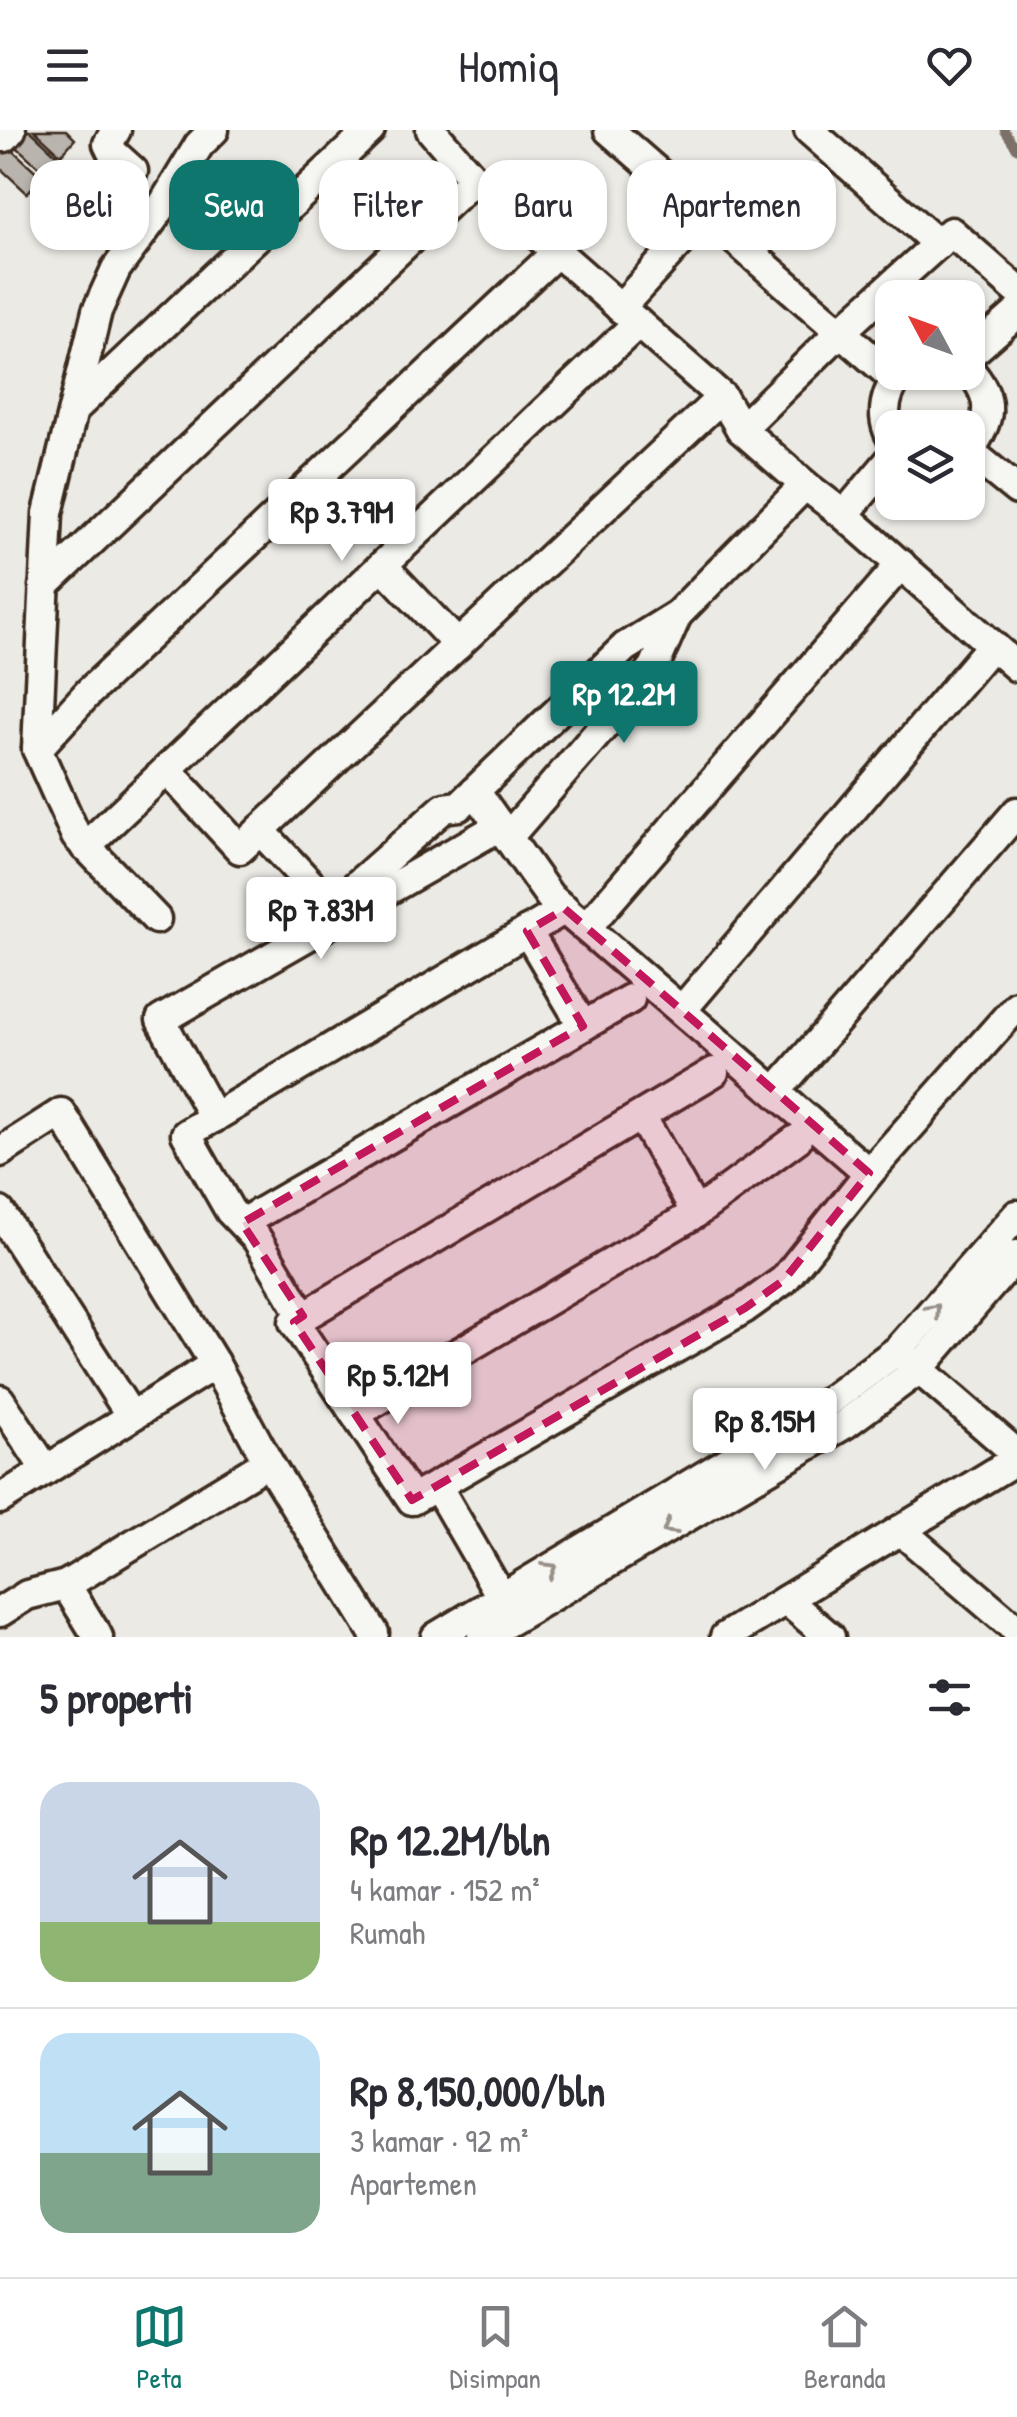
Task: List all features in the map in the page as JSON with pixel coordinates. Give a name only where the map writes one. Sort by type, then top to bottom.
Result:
[{"type":"street","points":[[116,130],[108,144],[121,160]]},
{"type":"street","points":[[156,920],[76,836],[37,749],[48,512],[98,311],[116,269],[214,130]]},
{"type":"street","points":[[73,410],[370,130]]},
{"type":"street","points":[[431,130],[474,180],[722,398],[742,430],[1017,667]]},
{"type":"street","points":[[610,130],[644,160]]},
{"type":"street","points":[[820,134],[938,244]]},
{"type":"street","points":[[44,586],[474,180]]},
{"type":"street","points":[[742,430],[840,332],[951,232],[1017,290]]},
{"type":"street","points":[[86,847],[383,566],[630,316],[679,250]]},
{"type":"street","points":[[747,250],[875,358]]},
{"type":"street","points":[[37,749],[89,692],[556,252]]},
{"type":"street","points":[[985,341],[1017,313]]},
{"type":"street","points":[[983,390],[988,408],[985,428]]},
{"type":"street","points":[[166,770],[240,849],[722,398]]},
{"type":"street","points":[[985,465],[1017,490]]},
{"type":"street","points":[[844,514],[875,478]]},
{"type":"street","points":[[337,912],[444,808],[459,806],[625,647],[677,615],[805,485]]},
{"type":"street","points":[[586,928],[901,564]]},
{"type":"street","points":[[383,566],[458,645]]},
{"type":"street","points":[[214,1118],[161,1020],[337,912],[504,831],[648,675],[677,615]]},
{"type":"street","points":[[682,1010],[992,645]]},
{"type":"street","points":[[475,791],[550,896],[870,1173]]},
{"type":"street","points":[[776,1090],[1017,812]]},
{"type":"street","points":[[260,830],[337,912]]},
{"type":"street","points":[[303,1316],[256,1239],[230,1211],[186,1134],[565,909]]},
{"type":"street","points":[[527,931],[583,1026]]},
{"type":"street","points":[[242,1223],[630,999]]},
{"type":"street","points":[[714,1072],[294,1322],[412,1500],[745,1308],[784,1280],[870,1173],[1017,1006]]},
{"type":"street","points":[[0,1152],[61,1113],[374,1633]]},
{"type":"street","points":[[641,1116],[696,1213]]},
{"type":"street","points":[[356,1414],[696,1213],[797,1139]]},
{"type":"street","points":[[0,1212],[131,1416]]},
{"type":"street","points":[[436,1637],[829,1401],[908,1360],[1017,1216]]},
{"type":"street","points":[[482,1637],[845,1424],[1017,1255]]},
{"type":"street","points":[[726,1637],[1017,1456],[908,1360]]},
{"type":"street","points":[[0,1499],[215,1364]]},
{"type":"street","points":[[0,1400],[46,1470]]},
{"type":"street","points":[[3,1604],[66,1586],[268,1462]]},
{"type":"street","points":[[437,1486],[502,1598]]},
{"type":"street","points":[[900,1530],[1017,1630]]},
{"type":"street","points":[[66,1586],[98,1637]]},
{"type":"street","points":[[786,1600],[830,1637]]},
{"type":"highlighted area","points":[[565,909],[869,1173],[784,1280],[745,1308],[412,1500],[294,1322],[303,1316],[242,1223],[583,1026],[527,931]]},
{"type":"building","points":[[17,130],[30,130],[58,156],[54,160],[31,160],[8,139]]},
{"type":"building","points":[[34,130],[66,130],[75,139],[61,155]]},
{"type":"building","points":[[6,144],[30,166],[27,193],[0,168],[0,151]]},
{"type":"waterway","points":[[1004,130],[1017,149]]}]
